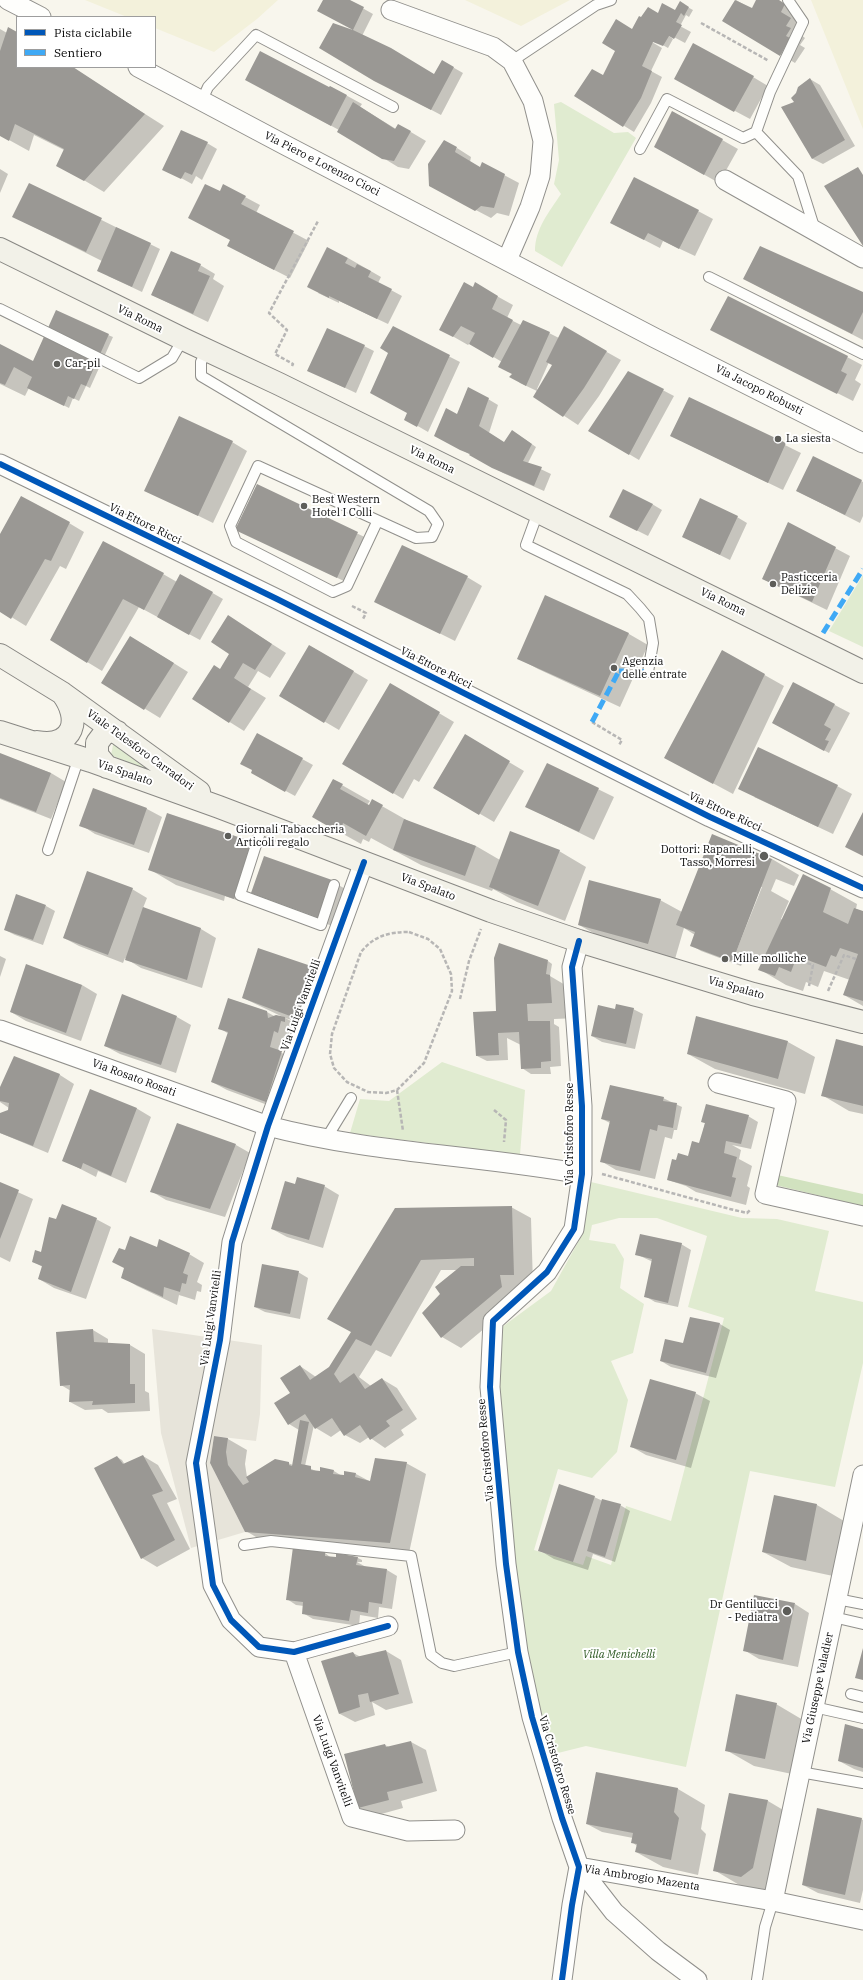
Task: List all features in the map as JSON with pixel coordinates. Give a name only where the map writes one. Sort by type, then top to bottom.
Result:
[{"type":"main road","name":"Via Roma","points":[[0,249],[863,672]]},
{"type":"main road","name":"Viale Telesforo Carradori","points":[[0,655],[62,693],[219,806]]},
{"type":"main road","name":"Viale Telesforo Carradori","points":[[28,741],[47,744],[55,743],[62,740],[69,733],[72,727],[73,713],[71,706],[62,693]]},
{"type":"main road","points":[[107,767],[97,755],[98,742],[107,732],[111,730],[117,732]]},
{"type":"main road","name":"Via Spalato","points":[[0,732],[219,806],[491,911],[739,990],[863,1022]]},
{"type":"street","points":[[8,0],[39,16]]},
{"type":"street","points":[[390,10],[493,47],[512,61],[533,101],[543,142],[540,176],[530,208],[507,260]]},
{"type":"street","name":"Via Piero e Lorenzo Cioci","points":[[140,68],[655,338]]},
{"type":"street","points":[[725,180],[863,258]]},
{"type":"street","name":"Via Jacopo Robusti","points":[[655,338],[863,443]]},
{"type":"street","name":"Via Ettore Ricci","points":[[0,464],[277,599],[710,817],[863,888]]},
{"type":"street","name":"Via Luigi Vanvitelli","points":[[364,862],[268,1126],[232,1242],[220,1340],[196,1464],[213,1585],[231,1620],[259,1647],[294,1652],[388,1626]]},
{"type":"street","name":"Via Cristoforo Resse","points":[[562,1980],[579,1866],[562,1818],[532,1717],[518,1652],[506,1564],[490,1387],[493,1321],[547,1272],[574,1229],[582,1171],[582,1106],[572,966],[579,940]]},
{"type":"street","name":"Via Rosato Rosati","points":[[0,1030],[268,1126],[328,1140],[582,1171]]},
{"type":"street","points":[[718,1083],[786,1101],[765,1194],[863,1216]]},
{"type":"street","name":"Via Giuseppe Valadier","points":[[773,1901],[863,1475]]},
{"type":"street","name":"Via Luigi Vanvitelli","points":[[294,1652],[352,1817],[408,1831],[455,1830]]},
{"type":"street","name":"Via Ambrogio Mazenta","points":[[579,1866],[773,1901],[863,1920]]},
{"type":"street","name":"Via Ambrogio Mazenta","points":[[579,1866],[614,1912],[658,1951],[697,1980]]},
{"type":"lane","points":[[512,61],[596,5],[611,0]]},
{"type":"lane","points":[[640,150],[667,99],[743,138],[756,132],[770,92],[803,22],[788,0]]},
{"type":"lane","points":[[202,100],[208,87],[256,35],[393,107]]},
{"type":"lane","points":[[756,132],[798,176],[816,232]]},
{"type":"lane","points":[[710,277],[863,354]]},
{"type":"lane","points":[[0,308],[139,378],[172,358],[183,339]]},
{"type":"lane","points":[[207,350],[201,362],[201,376],[429,511],[438,524],[432,537],[416,538],[377,522],[258,466],[230,526],[236,542],[333,592],[347,586],[377,522]]},
{"type":"lane","points":[[538,512],[526,545],[627,594],[649,619],[653,642],[648,672]]},
{"type":"lane","points":[[48,850],[79,758]]},
{"type":"lane","points":[[263,823],[240,895],[321,925],[334,885]]},
{"type":"lane","points":[[328,1140],[329,1134],[351,1098]]},
{"type":"lane","points":[[244,1545],[271,1541],[411,1556],[431,1655],[442,1663],[454,1666],[518,1652]]},
{"type":"lane","points":[[835,1608],[863,1604]]},
{"type":"lane","points":[[835,1608],[863,1624]]},
{"type":"lane","points":[[851,1694],[863,1697]]},
{"type":"lane","points":[[814,1708],[863,1718]]},
{"type":"lane","points":[[800,1772],[863,1783]]},
{"type":"lane","points":[[757,1980],[765,1928],[773,1901]]},
{"type":"path","points":[[701,23],[781,68]]},
{"type":"path","points":[[292,367],[293,364],[275,354],[287,330],[269,313],[318,222]]},
{"type":"path","points":[[352,606],[366,613],[364,619],[358,617]]},
{"type":"path","points":[[592,722],[622,740],[620,745]]},
{"type":"path","points":[[460,999],[469,961],[481,929]]},
{"type":"path","points":[[409,932],[428,939],[440,949],[451,974],[452,991],[424,1063],[397,1090],[378,1093],[358,1088],[347,1082],[334,1068],[330,1054],[332,1034],[361,952],[368,943],[378,937],[388,933],[409,932]]},
{"type":"path","points":[[827,997],[844,955],[856,959]]},
{"type":"path","points":[[796,959],[813,965],[808,992]]},
{"type":"path","points":[[397,1090],[404,1149]]},
{"type":"path","points":[[494,1110],[506,1120],[501,1161]]},
{"type":"path","points":[[582,1171],[746,1213]]},
{"type":"shaded area","points":[[85,0],[278,0],[257,19],[214,52],[156,28],[156,16],[125,16]]},
{"type":"shaded area","points":[[465,0],[570,0],[521,26]]},
{"type":"shaded area","points":[[811,0],[863,0],[863,129]]},
{"type":"shaded area","points":[[152,1329],[262,1345],[260,1414],[256,1441],[214,1436],[210,1463],[245,1532],[191,1548],[161,1433]]},
{"type":"green space","points":[[561,102],[614,133],[628,132],[636,138],[562,267],[535,251],[537,235],[540,228],[561,194],[554,184],[559,160],[554,104]]},
{"type":"green space","points":[[863,575],[863,647],[829,631]]},
{"type":"green space","points":[[114,740],[160,776],[111,755]]},
{"type":"green space","points":[[442,1062],[525,1090],[520,1155],[350,1133],[360,1099],[389,1101]]},
{"type":"green space","points":[[773,1174],[863,1194],[863,1206],[771,1184]]},
{"type":"green space","name":"Villa Menichelli","points":[[591,1182],[742,1218],[777,1219],[829,1231],[815,1291],[863,1302],[863,1363],[835,1487],[750,1471],[686,1767],[586,1746],[554,1754],[535,1706],[513,1565],[499,1390],[502,1327],[551,1291],[582,1235]],"holes":[[[619,1218],[657,1218],[707,1236],[688,1307],[724,1318],[671,1521],[626,1506],[611,1565],[586,1556],[583,1565],[534,1550],[558,1469],[592,1478],[617,1452],[628,1400],[611,1361],[633,1353],[644,1304],[620,1288],[624,1259],[615,1244],[589,1240],[592,1225]]]},
{"type":"building","points":[[323,0],[350,0],[364,7],[353,30],[317,11]]},
{"type":"building","points":[[735,0],[752,8],[756,0],[779,0],[785,4],[781,12],[791,18],[786,26],[791,28],[786,36],[790,38],[780,56],[722,21]]},
{"type":"building","points":[[680,1],[689,7],[684,16],[681,13],[676,22],[682,25],[674,39],[669,36],[663,46],[653,42],[642,66],[652,71],[641,98],[623,127],[574,96],[592,69],[603,75],[615,51],[602,43],[616,19],[632,29],[639,16],[641,17],[648,7],[658,13],[662,3],[675,10]]},
{"type":"building","points":[[333,23],[353,30],[391,48],[434,74],[442,60],[454,67],[431,110],[374,81],[319,48]]},
{"type":"building","points":[[8,27],[16,31],[16,68],[75,68],[145,114],[84,181],[56,166],[64,149],[15,124],[9,141],[0,136],[0,51]]},
{"type":"building","points":[[693,43],[754,76],[734,112],[674,79]]},
{"type":"building","points":[[260,51],[347,95],[331,126],[245,80]]},
{"type":"building","points":[[810,78],[845,140],[812,159],[781,107],[794,102],[791,98],[796,93],[798,87]]},
{"type":"building","points":[[353,102],[395,129],[398,124],[411,131],[394,161],[382,159],[337,132]]},
{"type":"building","points":[[672,111],[723,139],[704,175],[654,147]]},
{"type":"building","points":[[181,130],[208,142],[192,175],[185,172],[181,179],[162,170]]},
{"type":"building","points":[[444,140],[457,147],[455,152],[480,167],[482,162],[505,174],[494,208],[481,206],[475,211],[429,186],[428,164]]},
{"type":"building","points":[[858,167],[863,175],[863,246],[824,186]]},
{"type":"building","points":[[634,177],[699,210],[679,249],[648,233],[644,240],[610,223]]},
{"type":"building","points":[[29,183],[102,218],[86,252],[12,217]]},
{"type":"building","points":[[205,184],[220,191],[223,184],[246,196],[241,204],[294,231],[274,270],[227,246],[230,240],[188,218]]},
{"type":"building","points":[[116,227],[151,243],[132,287],[97,271]]},
{"type":"building","points":[[760,246],[863,292],[863,312],[852,334],[743,279]]},
{"type":"building","points":[[327,247],[348,258],[345,263],[355,268],[357,264],[371,271],[368,277],[392,289],[377,319],[307,287]]},
{"type":"building","points":[[171,251],[201,264],[198,271],[210,276],[193,314],[151,295]]},
{"type":"building","points":[[464,282],[473,287],[475,282],[498,296],[492,309],[513,320],[493,358],[469,344],[475,333],[461,326],[453,337],[439,330]]},
{"type":"building","points":[[728,296],[848,356],[841,371],[847,374],[837,394],[710,330]]},
{"type":"building","points":[[56,310],[109,334],[86,386],[81,384],[74,399],[68,396],[64,406],[27,388],[32,377],[14,367],[5,385],[0,383],[0,344],[33,361]]},
{"type":"building","points":[[523,320],[550,332],[526,386],[509,377],[512,374],[498,367]]},
{"type":"building","points":[[393,326],[450,355],[417,427],[404,420],[407,413],[370,393],[388,353],[380,348]]},
{"type":"building","points":[[564,326],[607,351],[584,388],[563,417],[533,397],[552,365],[546,362]]},
{"type":"building","points":[[327,328],[365,345],[345,388],[307,371]]},
{"type":"building","points":[[628,371],[664,389],[629,455],[588,431]]},
{"type":"building","points":[[468,387],[489,398],[479,426],[504,442],[512,430],[532,444],[523,461],[542,467],[534,486],[492,468],[469,455],[470,454],[434,436],[446,408],[457,414]]},
{"type":"building","points":[[689,397],[786,443],[768,483],[670,436]]},
{"type":"building","points":[[179,416],[233,441],[198,516],[144,491]]},
{"type":"building","points":[[813,456],[862,480],[845,515],[796,491]]},
{"type":"building","points":[[257,484],[358,532],[337,578],[235,530]]},
{"type":"building","points":[[623,489],[653,504],[637,531],[609,517]]},
{"type":"building","points":[[21,496],[70,522],[51,561],[45,559],[11,619],[0,612],[0,534]]},
{"type":"building","points":[[700,498],[738,516],[720,555],[682,537]]},
{"type":"building","points":[[788,522],[836,547],[812,602],[762,579]]},
{"type":"building","points":[[103,541],[164,573],[144,610],[123,599],[87,663],[50,640]]},
{"type":"building","points":[[402,545],[468,576],[440,634],[374,602]]},
{"type":"building","points":[[180,574],[213,592],[189,635],[157,617]]},
{"type":"building","points":[[545,595],[629,633],[600,696],[517,659]]},
{"type":"building","points":[[228,615],[272,644],[255,670],[243,663],[234,678],[251,689],[229,723],[192,699],[214,665],[220,669],[229,654],[211,642]]},
{"type":"building","points":[[130,636],[174,663],[144,710],[101,683]]},
{"type":"building","points":[[309,645],[354,671],[324,723],[279,696]]},
{"type":"building","points":[[722,650],[765,674],[713,784],[664,758]]},
{"type":"building","points":[[793,682],[835,704],[824,725],[831,729],[825,740],[829,741],[824,751],[772,723]]},
{"type":"building","points":[[390,683],[440,712],[393,794],[342,764]]},
{"type":"building","points":[[257,733],[303,758],[285,792],[251,773],[252,770],[240,764]]},
{"type":"building","points":[[465,734],[510,761],[479,815],[433,788]]},
{"type":"building","points":[[758,747],[838,785],[818,827],[738,789]]},
{"type":"building","points":[[0,753],[51,773],[36,812],[0,798]]},
{"type":"building","points":[[547,763],[599,788],[579,832],[525,807]]},
{"type":"building","points":[[333,779],[343,784],[340,789],[369,805],[372,799],[383,805],[366,836],[343,823],[342,827],[336,824],[333,829],[312,817]]},
{"type":"building","points":[[93,788],[147,808],[134,845],[79,826]]},
{"type":"building","points":[[863,812],[863,856],[845,847]]},
{"type":"building","points":[[167,813],[253,842],[234,899],[148,870]]},
{"type":"building","points":[[404,819],[476,846],[465,876],[393,850]]},
{"type":"building","points":[[510,831],[560,850],[538,906],[489,887]]},
{"type":"building","points":[[712,834],[772,859],[733,960],[730,961],[690,946],[695,932],[676,925]]},
{"type":"building","points":[[264,856],[332,880],[319,918],[251,893]]},
{"type":"building","points":[[87,871],[133,888],[108,955],[63,938]]},
{"type":"building","points":[[803,874],[831,888],[823,912],[848,924],[854,908],[863,911],[863,1001],[843,995],[858,954],[840,948],[836,957],[831,955],[826,967],[797,956],[791,972],[779,967],[775,976],[758,970]]},
{"type":"building","points":[[589,880],[661,899],[648,944],[578,925]]},
{"type":"building","points":[[16,894],[46,905],[33,940],[4,930]]},
{"type":"building","points":[[143,907],[201,928],[187,980],[125,960]]},
{"type":"building","points":[[499,943],[548,960],[546,974],[550,975],[552,1003],[527,1004],[528,1021],[550,1021],[551,1061],[541,1062],[541,1068],[521,1069],[519,1032],[498,1033],[499,1055],[476,1056],[473,1012],[496,1011],[494,958]]},
{"type":"building","points":[[258,948],[314,967],[298,1019],[242,998]]},
{"type":"building","points":[[26,964],[82,985],[66,1033],[10,1012]]},
{"type":"building","points":[[122,994],[177,1016],[161,1065],[104,1046]]},
{"type":"building","points":[[228,998],[267,1011],[268,1018],[276,1015],[285,1017],[285,1022],[281,1021],[278,1033],[274,1031],[270,1047],[282,1051],[266,1102],[211,1082],[228,1032],[218,1029]]},
{"type":"building","points":[[616,1004],[634,1008],[626,1044],[591,1036],[598,1005],[615,1009]]},
{"type":"building","points":[[696,1016],[788,1041],[778,1079],[687,1054]]},
{"type":"building","points":[[836,1039],[863,1046],[863,1106],[821,1096]]},
{"type":"building","points":[[14,1056],[60,1074],[33,1146],[0,1133],[0,1113],[8,1110],[9,1103],[0,1101],[0,1087]]},
{"type":"building","points":[[610,1085],[664,1097],[663,1101],[677,1103],[673,1128],[658,1125],[657,1131],[650,1129],[640,1171],[600,1162],[610,1121],[601,1119]]},
{"type":"building","points":[[90,1089],[137,1108],[111,1176],[83,1163],[81,1169],[62,1161]]},
{"type":"building","points":[[706,1104],[749,1115],[741,1144],[726,1141],[724,1153],[737,1157],[732,1177],[736,1178],[731,1197],[667,1180],[672,1159],[676,1160],[678,1153],[688,1156],[692,1141],[699,1143],[705,1123],[701,1122]]},
{"type":"building","points":[[177,1123],[236,1144],[210,1209],[150,1192]]},
{"type":"building","points":[[297,1177],[325,1185],[309,1240],[271,1229],[285,1181],[295,1184]]},
{"type":"building","points":[[0,1182],[19,1190],[0,1239]]},
{"type":"building","points":[[62,1204],[97,1218],[71,1292],[38,1279],[42,1266],[32,1262],[35,1250],[41,1252],[49,1217],[56,1219]]},
{"type":"building","points":[[512,1206],[514,1275],[500,1275],[502,1287],[441,1338],[422,1313],[440,1294],[435,1287],[461,1266],[474,1266],[474,1258],[421,1260],[371,1346],[356,1339],[334,1374],[340,1383],[354,1373],[365,1389],[382,1378],[403,1410],[386,1421],[390,1426],[370,1440],[360,1425],[344,1436],[332,1418],[315,1429],[305,1414],[288,1425],[274,1403],[290,1393],[280,1378],[300,1365],[310,1380],[329,1367],[351,1332],[327,1319],[395,1208]]},
{"type":"building","points":[[640,1234],[682,1243],[668,1303],[644,1297],[652,1259],[635,1255]]},
{"type":"building","points":[[130,1236],[157,1247],[159,1239],[190,1253],[183,1273],[188,1275],[186,1284],[182,1283],[180,1292],[164,1287],[163,1297],[121,1278],[124,1268],[112,1262],[119,1248],[125,1250]]},
{"type":"building","points":[[262,1264],[299,1271],[290,1314],[254,1307]]},
{"type":"building","points":[[690,1317],[720,1323],[706,1373],[660,1361],[665,1339],[683,1343]]},
{"type":"building","points":[[93,1329],[94,1342],[130,1344],[130,1384],[135,1384],[135,1403],[92,1405],[93,1401],[69,1402],[70,1385],[60,1386],[56,1332]]},
{"type":"building","points":[[650,1379],[696,1392],[676,1460],[630,1447]]},
{"type":"building","points":[[300,1420],[309,1422],[301,1464],[311,1466],[311,1470],[320,1471],[320,1467],[334,1470],[333,1474],[344,1475],[344,1471],[356,1473],[355,1477],[370,1481],[375,1458],[407,1462],[390,1543],[245,1532],[210,1463],[214,1436],[228,1438],[226,1452],[228,1465],[243,1485],[249,1482],[246,1477],[275,1459],[289,1462],[289,1465],[292,1466]]},
{"type":"building","points":[[143,1455],[163,1491],[152,1495],[175,1540],[141,1559],[94,1468],[117,1456],[123,1464]]},
{"type":"building","points":[[559,1484],[595,1496],[573,1562],[538,1551]]},
{"type":"building","points":[[774,1495],[817,1504],[806,1561],[762,1552]]},
{"type":"building","points":[[602,1499],[621,1504],[605,1557],[587,1551]]},
{"type":"building","points":[[293,1547],[325,1552],[325,1556],[336,1557],[336,1553],[358,1557],[356,1565],[387,1569],[382,1604],[369,1602],[368,1613],[351,1610],[349,1621],[302,1614],[303,1602],[286,1600]]},
{"type":"building","points":[[754,1595],[795,1603],[783,1660],[743,1651]]},
{"type":"building","points":[[863,1648],[863,1680],[855,1678]]},
{"type":"building","points":[[386,1650],[399,1694],[370,1702],[368,1693],[358,1695],[360,1707],[339,1714],[321,1661],[353,1652],[356,1657]]},
{"type":"building","points":[[736,1694],[777,1703],[765,1759],[725,1751]]},
{"type":"building","points":[[845,1724],[863,1729],[863,1768],[838,1761]]},
{"type":"building","points":[[411,1741],[423,1783],[387,1792],[389,1800],[358,1808],[344,1754],[385,1744],[386,1747]]},
{"type":"building","points":[[596,1772],[678,1788],[674,1812],[679,1818],[671,1860],[635,1852],[637,1844],[631,1843],[633,1833],[586,1824]]},
{"type":"building","points":[[729,1793],[768,1800],[753,1868],[741,1877],[713,1871]]},
{"type":"building","points":[[817,1808],[862,1818],[845,1895],[802,1885]]},
{"type":"marked path","points":[[823,633],[863,569]]},
{"type":"marked path","points":[[592,722],[619,671],[614,668]]},
{"type":"marked path","points":[[619,671],[648,672]]},
{"type":"cycle path","points":[[0,464],[277,599],[710,817],[863,888]]},
{"type":"cycle path","points":[[364,862],[268,1126],[232,1242],[220,1340],[196,1463],[213,1585],[231,1620],[259,1647],[294,1652],[388,1626]]},
{"type":"cycle path","points":[[562,1980],[572,1905],[579,1867],[562,1818],[532,1717],[518,1652],[506,1564],[490,1387],[493,1321],[547,1272],[574,1229],[582,1174],[582,1106],[572,967],[579,941]]},
{"type":"place","name":"Car-pil","points":[[57,364]]},
{"type":"place","name":"La siesta","points":[[778,439]]},
{"type":"place","name":"Best Western Hotel I Colli","points":[[304,506]]},
{"type":"place","name":"Pasticceria Delizie","points":[[773,584]]},
{"type":"place","name":"Agenzia delle entrate","points":[[614,668]]},
{"type":"place","name":"Giornali Tabaccheria Articoli regalo","points":[[228,836]]},
{"type":"place","name":"Dottori: Rapanelli, Tasso, Morresi","points":[[764,856]]},
{"type":"place","name":"Mille molliche","points":[[725,959]]},
{"type":"place","name":"Dr Gentilucci - Pediatra","points":[[787,1611]]}]
